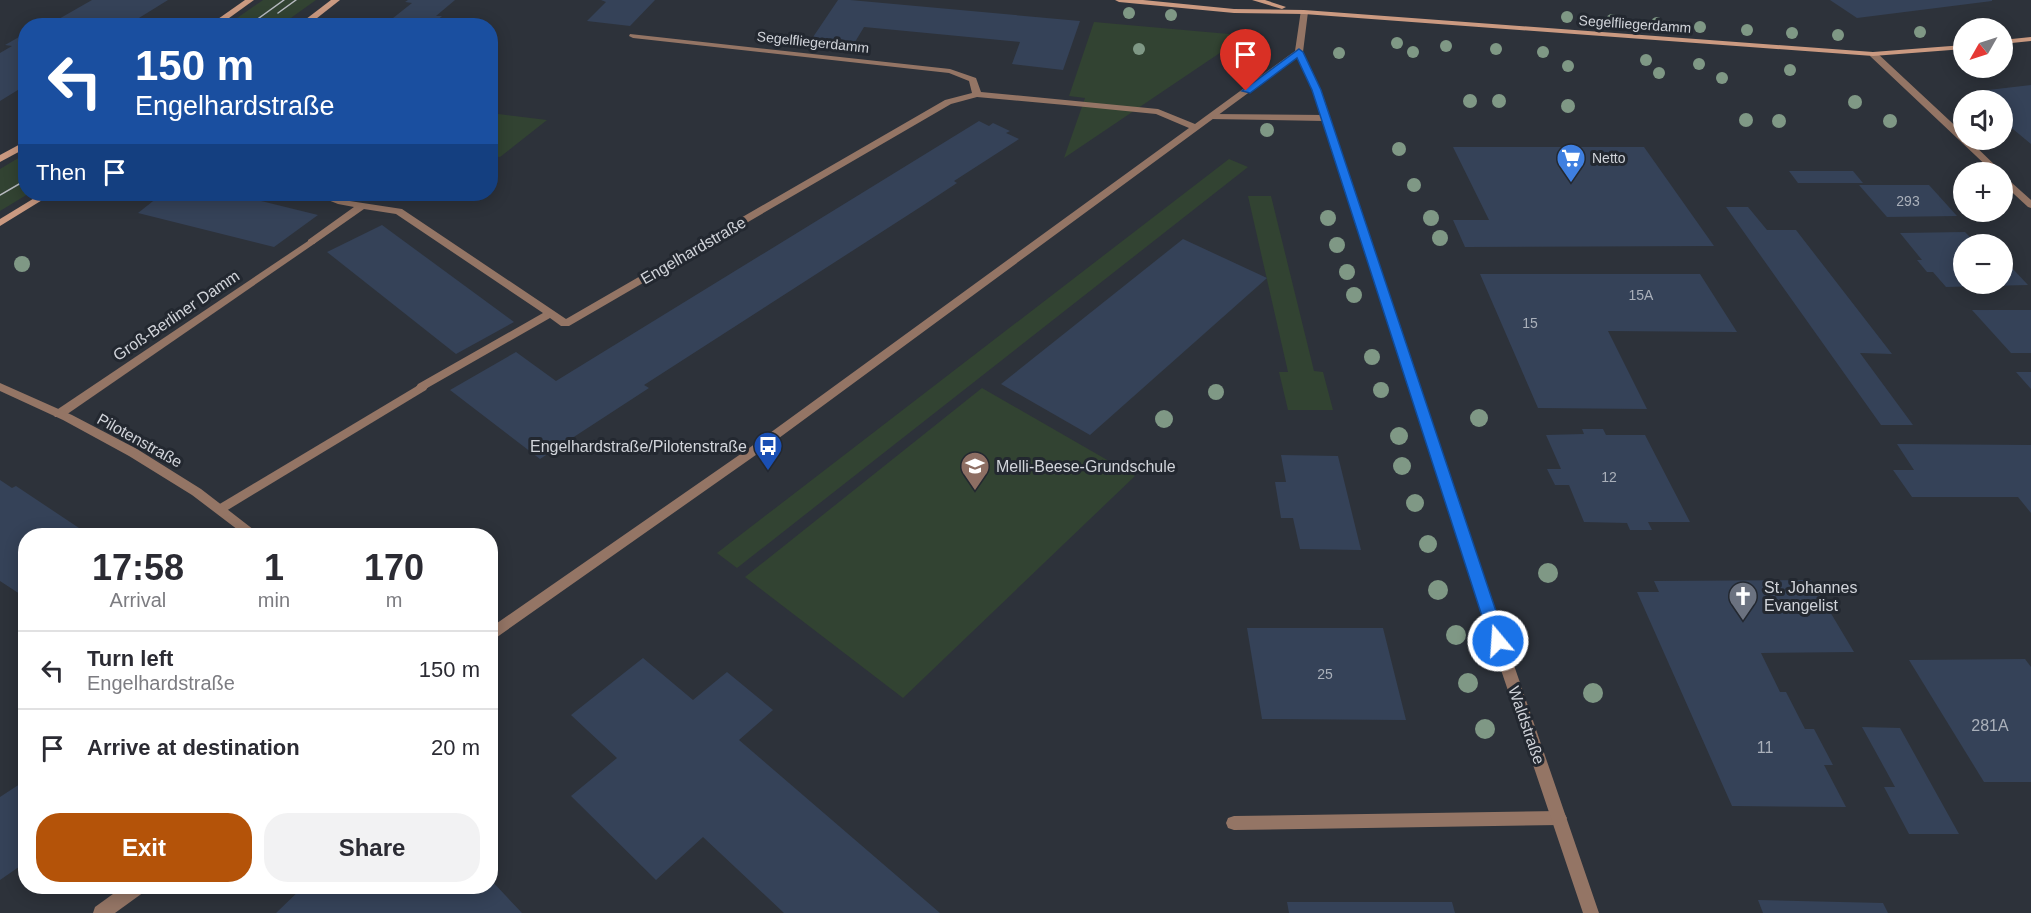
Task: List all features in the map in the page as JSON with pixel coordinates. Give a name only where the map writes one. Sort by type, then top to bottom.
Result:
[{"type":"main road","points":[[224,18],[250,0]]},
{"type":"main road","points":[[312,18],[336,0]]},
{"type":"main road","name":"Segelfliegerdamm","points":[[1119,0],[1234,11],[1304,12],[1873,54],[1953,48]]},
{"type":"main road","name":"Segelfliegerdamm","points":[[1256,0],[1304,12]]},
{"type":"main road","points":[[2013,41],[2031,39]]},
{"type":"main road","points":[[0,159],[18,149]]},
{"type":"main road","points":[[0,223],[36,201]]},
{"type":"street","points":[[498,630],[748,454],[1299,52],[1304,12]]},
{"type":"street","name":"Segelfliegerdamm","points":[[633,36],[950,71],[973,80],[977,94]]},
{"type":"street","name":"Waldstraße","points":[[1299,52],[1317,90],[1324,118],[1592,913]]},
{"type":"street","points":[[1873,54],[1953,129]]},
{"type":"street","name":"Engelhardstraße","points":[[551,314],[565,324],[948,102],[977,94],[1158,112],[1197,128]]},
{"type":"street","points":[[1212,117],[1324,118]]},
{"type":"street","points":[[1975,150],[1988,162]]},
{"type":"street","points":[[2013,188],[2031,205]]},
{"type":"street","points":[[222,508],[422,387],[551,314],[399,211],[338,201]]},
{"type":"street","name":"Groß-Berliner Damm","points":[[59,414],[362,206]]},
{"type":"street","name":"Pilotenstraße","points":[[0,387],[59,414],[142,457],[222,508],[246,528]]},
{"type":"street","points":[[1233,823],[1559,818]]},
{"type":"street","points":[[100,913],[127,894]]},
{"type":"green space","points":[[263,0],[316,0],[291,18],[237,18]]},
{"type":"green space","points":[[1094,22],[1240,35],[1239,40],[1064,158],[1085,98],[1069,96]]},
{"type":"green space","points":[[498,114],[547,120],[498,157]]},
{"type":"green space","points":[[18,158],[18,200],[0,211],[0,169]]},
{"type":"green space","points":[[1229,159],[1248,167],[737,568],[717,553]]},
{"type":"green space","points":[[1248,196],[1271,196],[1314,371],[1323,372],[1333,410],[1288,410],[1279,372],[1288,372]]},
{"type":"green space","points":[[982,388],[1135,476],[903,698],[745,577]]},
{"type":"building","points":[[92,0],[168,0],[139,18],[60,18]]},
{"type":"building","points":[[408,0],[455,0],[436,16],[442,16],[440,18],[393,18],[412,3],[405,2]]},
{"type":"building","points":[[601,0],[655,0],[630,26],[587,21],[606,2]]},
{"type":"building","points":[[838,0],[1080,21],[1063,70],[1012,64],[1020,42],[864,27],[852,47],[809,43]]},
{"type":"building","points":[[1830,0],[1992,0],[1992,1],[1857,18]]},
{"type":"building","points":[[18,38],[18,90],[0,101],[0,53],[12,46],[5,45]]},
{"type":"building","points":[[2031,85],[2031,144],[2013,129],[2013,90],[1988,90]]},
{"type":"building","points":[[979,121],[989,126],[993,123],[1010,131],[1006,133],[1019,139],[954,181],[957,183],[922,206],[644,385],[649,388],[540,459],[450,390],[516,352],[556,381]]},
{"type":"building","name":"Netto","points":[[1453,147],[1644,147],[1714,246],[1465,247],[1453,220],[1489,220]]},
{"type":"building","points":[[1789,171],[1853,171],[1863,183],[1798,183]]},
{"type":"building","points":[[1859,185],[1929,185],[1953,212],[1953,216],[1887,217]]},
{"type":"building","points":[[153,201],[261,201],[318,215],[274,247],[138,213]]},
{"type":"building","points":[[1726,207],[1748,207],[1767,230],[1796,230],[1892,354],[1860,353],[1913,425],[1881,425]]},
{"type":"building","points":[[382,225],[514,322],[456,354],[327,252]]},
{"type":"building","points":[[1965,232],[1967,234],[1953,234],[1953,287],[1946,287],[1933,272],[1927,272],[1917,260],[1922,260],[1900,233]]},
{"type":"building","points":[[1183,239],[1267,278],[1090,435],[1001,384]]},
{"type":"building","points":[[2013,269],[2028,285],[2013,285]]},
{"type":"building","points":[[1480,274],[1700,274],[1737,332],[1608,331],[1647,409],[1538,408]]},
{"type":"building","points":[[1972,310],[2031,310],[2031,353],[2011,353]]},
{"type":"building","points":[[2016,372],[2031,372],[2031,389]]},
{"type":"building","points":[[1582,429],[1603,429],[1606,435],[1645,435],[1690,522],[1648,522],[1652,530],[1630,530],[1627,523],[1584,522],[1569,485],[1555,485],[1547,469],[1561,469],[1546,435],[1584,434]]},
{"type":"building","points":[[1897,444],[2031,445],[2031,513],[2018,497],[1912,497],[1893,470],[1914,470]]},
{"type":"building","points":[[1281,455],[1338,456],[1361,550],[1300,549],[1293,518],[1281,518],[1275,482],[1286,482]]},
{"type":"building","points":[[0,480],[12,488],[16,486],[79,528],[18,528],[18,593],[0,581]]},
{"type":"building","points":[[1811,580],[1854,652],[1761,653],[1780,692],[1786,692],[1805,729],[1814,729],[1833,765],[1824,765],[1846,807],[1732,806],[1637,592],[1659,592],[1654,581]]},
{"type":"building","points":[[1247,628],[1383,628],[1406,720],[1262,719]]},
{"type":"building","points":[[643,658],[693,700],[727,672],[773,710],[739,740],[940,913],[784,913],[703,837],[656,880],[571,796],[617,758],[571,715]]},
{"type":"building","points":[[2025,659],[2031,667],[2031,782],[1984,782],[1909,660]]},
{"type":"building","points":[[1862,727],[1900,728],[1959,834],[1909,834],[1884,787],[1895,787]]},
{"type":"building","points":[[18,785],[18,868],[0,880],[0,797]]},
{"type":"building","points":[[498,888],[522,913],[276,913],[296,894],[498,894]]},
{"type":"building","points":[[1758,900],[1883,903],[1888,913],[1763,913]]},
{"type":"building","points":[[1287,902],[1452,902],[1455,913],[1289,913]]},
{"type":"tram line","points":[[259,18],[284,0]]},
{"type":"tram line","points":[[278,13],[296,0]]},
{"type":"tram line","points":[[0,195],[18,185]]},
{"type":"place","name":"Netto","points":[[1571,184]]},
{"type":"place","name":"Engelhardstraße/Pilotenstraße","points":[[768,472]]},
{"type":"place","name":"Melli-Beese-Grundschule","points":[[975,492]]},
{"type":"place","name":"St. Johannes Evangelist","points":[[1743,622]]},
{"type":"route","points":[[1246,91],[1299,52],[1317,90],[1324,118],[1498,641]]}]
